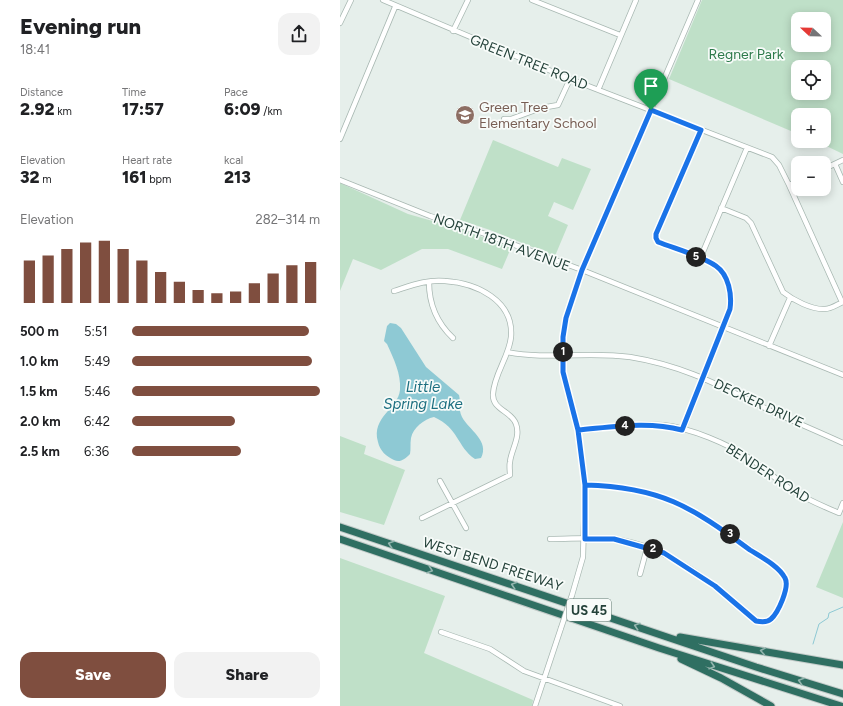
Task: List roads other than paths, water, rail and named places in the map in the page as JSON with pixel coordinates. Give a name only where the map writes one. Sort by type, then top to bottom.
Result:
[{"type":"highway","name":"WEST BEND FREEWAY","points":[[340,527],[756,667],[840,693]]},
{"type":"highway","name":"WEST BEND FREEWAY","points":[[340,539],[659,648],[837,705]]},
{"type":"highway","points":[[660,634],[843,665]]},
{"type":"highway","points":[[659,648],[721,678],[771,706]]},
{"type":"street","points":[[340,23],[351,0]]},
{"type":"street","name":"GREEN TREE ROAD","points":[[383,0],[570,79],[772,157],[779,165],[789,185],[842,302]]},
{"type":"street","points":[[454,31],[468,0]]},
{"type":"street","points":[[532,0],[620,35]]},
{"type":"street","points":[[598,90],[636,0]]},
{"type":"street","points":[[535,706],[572,595],[583,557],[585,539],[585,485],[578,430],[563,372],[562,356],[566,318],[582,270],[698,0]]},
{"type":"street","points":[[340,139],[395,6]]},
{"type":"street","points":[[504,119],[511,120],[541,108],[558,105],[570,79]]},
{"type":"street","points":[[682,430],[704,378],[730,309],[732,297],[729,286],[718,267],[658,242],[656,238],[656,234],[701,130]]},
{"type":"street","points":[[700,259],[747,148]]},
{"type":"street","points":[[831,166],[843,160]]},
{"type":"street","points":[[835,164],[843,182]]},
{"type":"street","name":"NORTH 18TH AVENUE","points":[[340,180],[430,216],[477,231],[582,270],[843,375]]},
{"type":"street","points":[[722,208],[746,218],[751,223],[777,284],[790,298],[826,310],[842,302]]},
{"type":"street","points":[[394,291],[429,282],[444,280],[473,286],[491,295],[500,303],[507,313],[511,326],[511,338],[507,352],[494,383],[492,396],[497,407],[510,416],[516,423],[517,434],[509,463],[510,475],[422,518]]},
{"type":"street","points":[[429,282],[429,298],[434,311],[453,338]]},
{"type":"street","points":[[769,346],[790,298]]},
{"type":"street","name":"DECKER DRIVE","points":[[507,352],[526,356],[600,354],[631,357],[673,367],[704,378],[843,443]]},
{"type":"street","name":"BENDER ROAD","points":[[578,430],[632,425],[664,426],[682,430],[718,441],[750,459],[791,490],[809,500],[839,513],[843,503]]},
{"type":"street","points":[[440,481],[466,528]]},
{"type":"street","points":[[550,539],[614,539],[664,553],[715,586],[756,621],[770,621],[776,613],[787,587],[785,578],[776,568],[715,523],[687,506],[662,496],[640,490],[613,486],[585,485]]},
{"type":"street","points":[[640,574],[647,548]]},
{"type":"street","points":[[441,632],[490,649],[524,671],[620,706]]},
{"type":"water","name":"Little Spring Lake","points":[[390,323],[396,324],[401,328],[426,367],[459,395],[462,417],[478,436],[483,446],[481,458],[475,459],[469,454],[453,432],[442,421],[434,417],[423,422],[414,431],[411,438],[410,454],[404,459],[400,461],[394,460],[382,451],[378,442],[378,426],[395,403],[400,390],[396,367],[387,344],[384,341],[387,326]]},
{"type":"waterway","points":[[813,644],[819,624],[828,618],[829,613],[843,607]]},
{"type":"place","name":"Green Tree Elementary School","points":[[465,115]]},
{"type":"park label","name":"Regner Park","points":[[746,54]]}]
